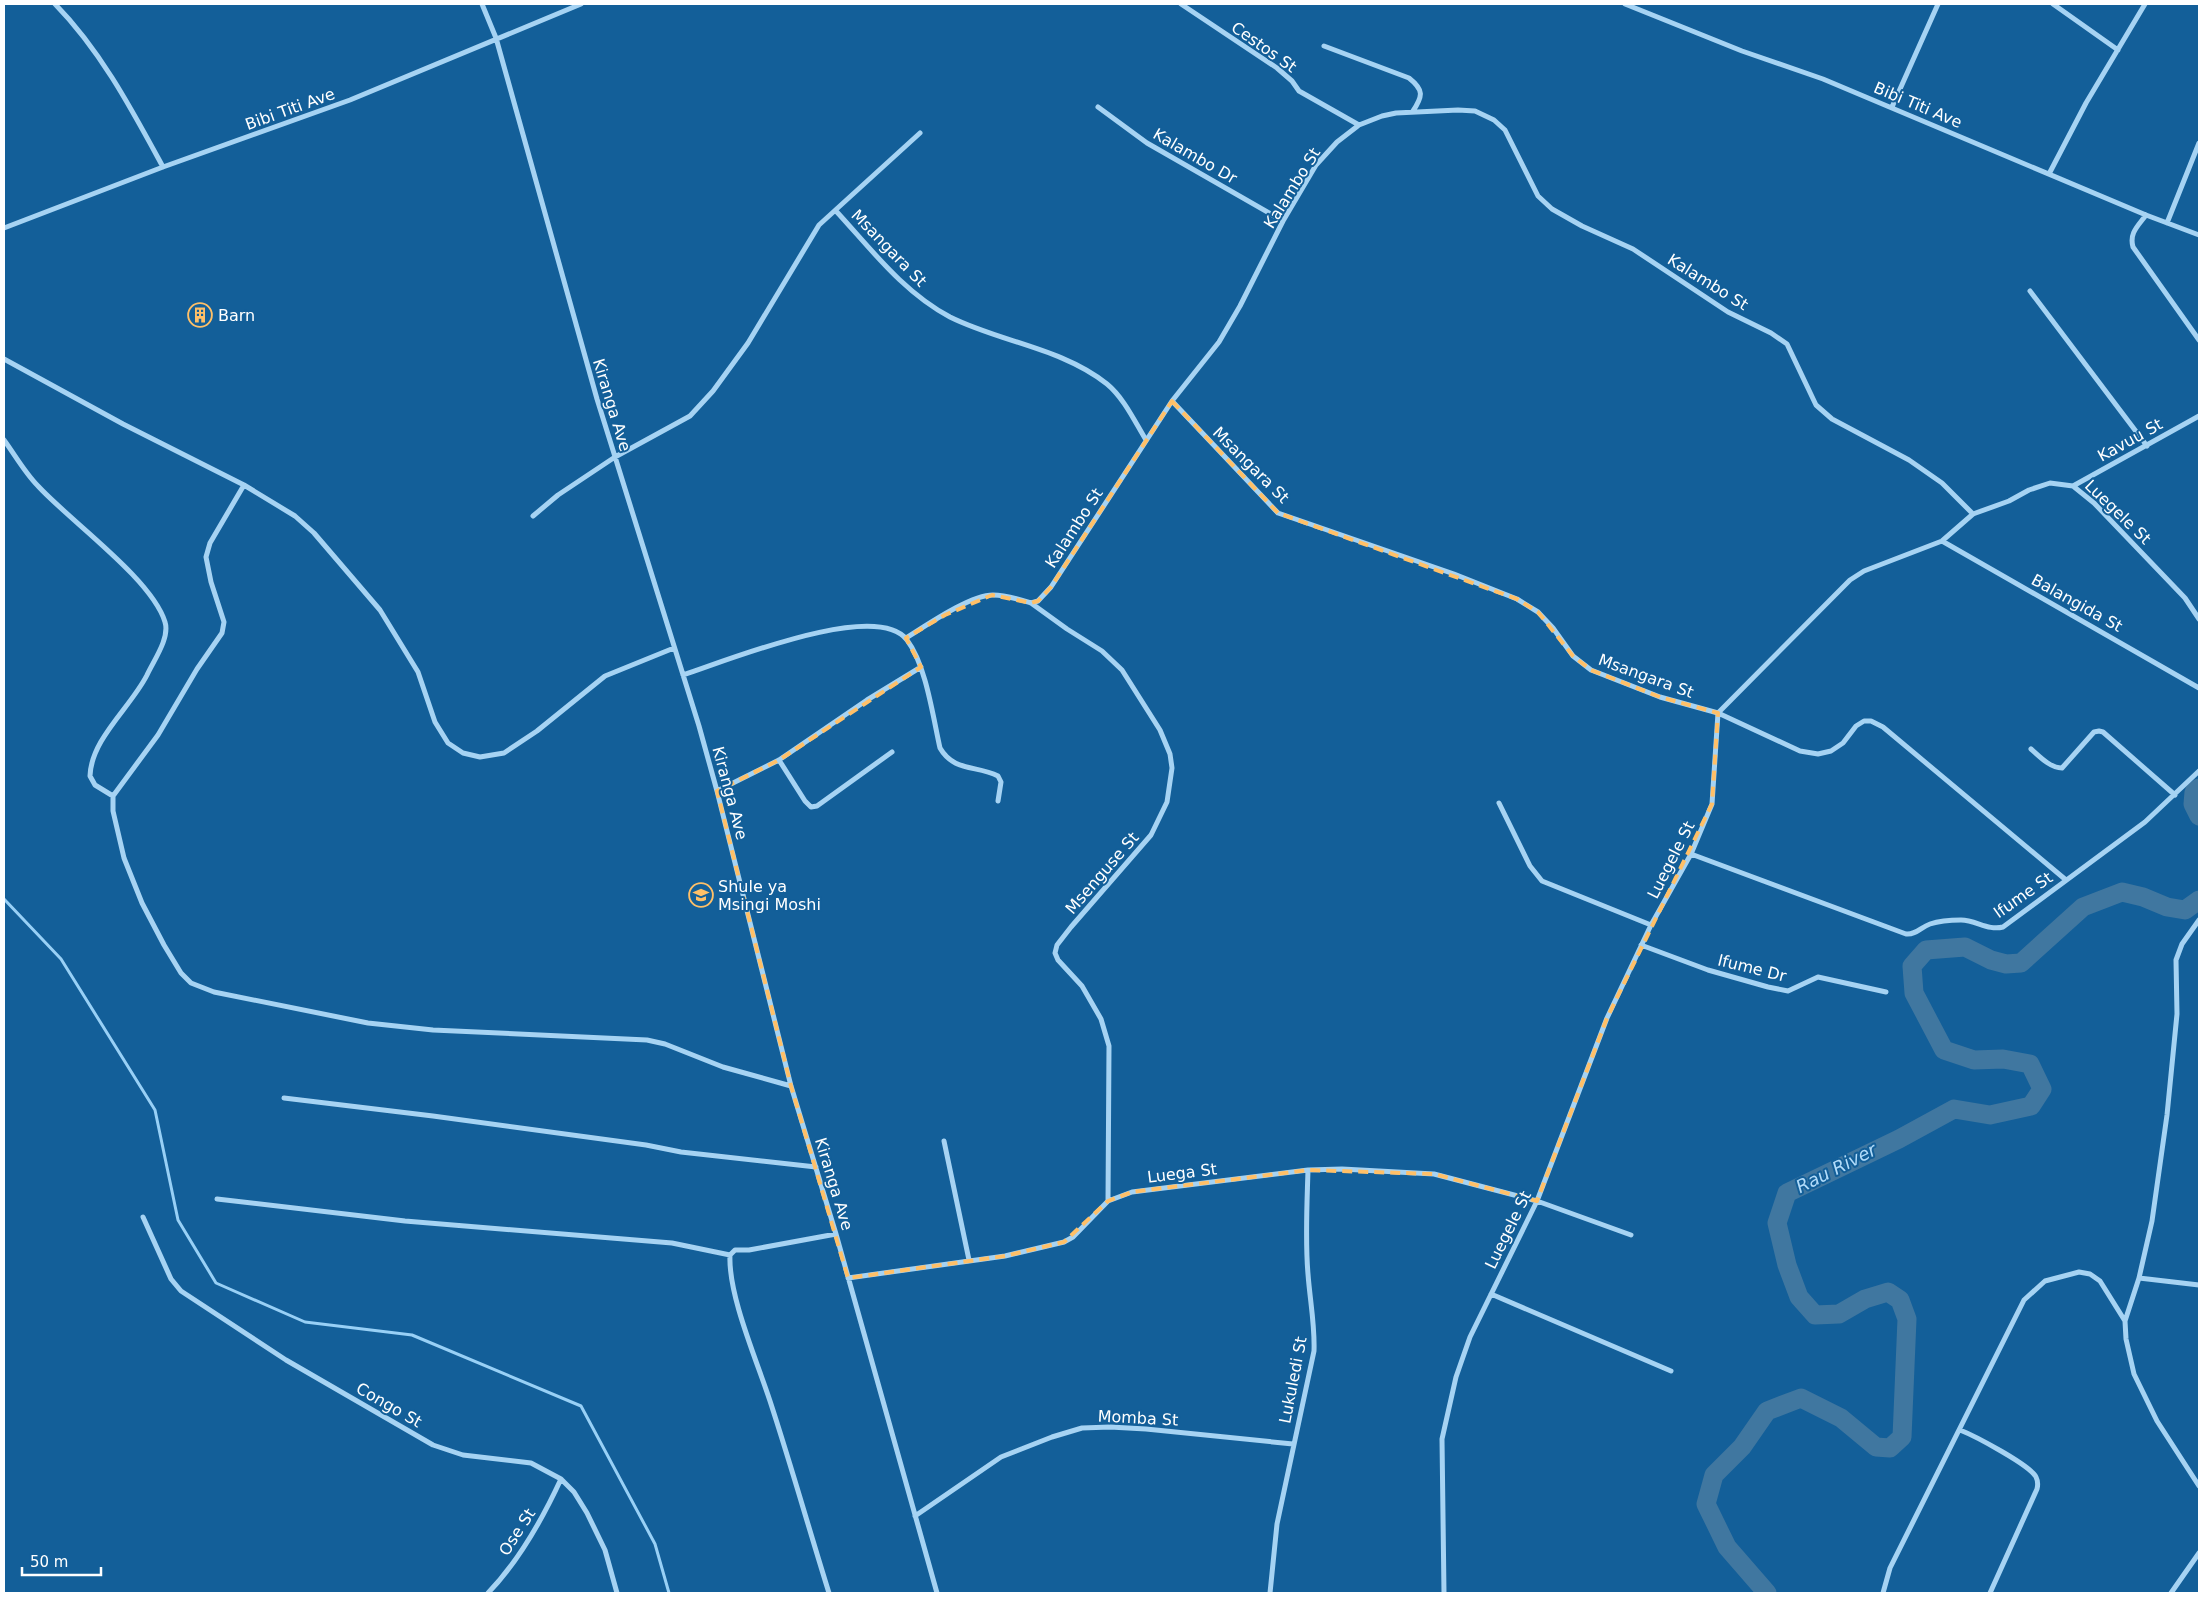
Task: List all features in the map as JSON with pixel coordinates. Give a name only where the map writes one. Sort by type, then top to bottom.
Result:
[{"type":"street","points":[[55,4],[66,15],[118,84],[163,167]]},
{"type":"street","name":"Kiranga Ave","points":[[482,4],[496,38],[615,457],[717,791],[791,1086],[836,1234],[937,1593]]},
{"type":"street","name":"Bibi Titi Ave","points":[[4,228],[163,167],[350,100],[581,4]]},
{"type":"street","name":"Cestos St","points":[[1181,4],[1278,68],[1292,81],[1299,91],[1359,125]]},
{"type":"street","name":"Bibi Titi Ave","points":[[1625,4],[1742,51],[1824,79],[2146,215],[2199,235]]},
{"type":"street","points":[[1892,107],[1938,4]]},
{"type":"street","points":[[2053,4],[2118,50]]},
{"type":"street","points":[[2049,174],[2086,103],[2145,4]]},
{"type":"street","points":[[1324,46],[1409,78],[1417,85],[1420,94],[1420,100],[1413,111]]},
{"type":"street","name":"Kalambo Dr","points":[[1098,107],[1147,143],[1283,221]]},
{"type":"street","name":"Kalambo St","points":[[1031,603],[1038,601],[1051,587],[1172,401],[1219,342],[1240,306],[1283,221],[1316,165],[1337,142],[1359,125],[1382,116],[1413,111],[1475,111],[1494,120],[1505,130],[1538,196],[1552,209],[1582,226],[1633,249],[1728,312],[1779,338],[1787,344],[1816,405],[1832,419],[1909,460],[1942,483],[1973,514]]},
{"type":"street","name":"Msangara St","points":[[533,516],[558,495],[615,457],[690,416],[714,391],[748,343],[819,225],[920,134]]},
{"type":"street","points":[[2167,223],[2199,143]]},
{"type":"street","name":"Msangara St","points":[[836,211],[900,282],[927,302],[962,322],[1053,354],[1089,372],[1108,385],[1122,402],[1146,440]]},
{"type":"street","points":[[2146,215],[2130,239],[2133,247],[2199,340]]},
{"type":"street","points":[[2030,291],[2147,446]]},
{"type":"street","points":[[4,359],[123,424],[244,485],[295,516],[314,533],[380,610],[418,672],[435,722],[448,743],[463,753],[480,757],[504,752],[537,731],[605,676],[674,648]]},
{"type":"street","name":"Msangara St","points":[[1172,401],[1278,513],[1454,574],[1517,599],[1538,612],[1553,628],[1573,656],[1591,670],[1660,697],[1718,713],[1800,751],[1818,754],[1831,751],[1843,744],[1856,726],[1864,722],[1871,722],[1883,727],[2066,880]]},
{"type":"street","name":"Kavuu St","points":[[2073,486],[2199,416]]},
{"type":"street","points":[[4,440],[37,485],[134,576],[156,604],[165,623],[164,638],[140,689],[112,726],[95,754],[90,776],[95,785],[113,796]]},
{"type":"street","name":"Luegele St","points":[[1444,1593],[1442,1439],[1456,1377],[1470,1337],[1537,1201],[1607,1018],[1651,925],[1691,854],[1712,804],[1718,713],[1850,580],[1864,571],[1942,541],[1973,514],[2008,501],[2028,490],[2050,483],[2073,486],[2127,536],[2185,598],[2199,619]]},
{"type":"street","points":[[244,485],[210,543],[206,557],[211,582],[224,622],[222,633],[197,669],[158,736],[113,796],[112,811],[124,858],[142,903],[181,973],[191,983],[214,992],[368,1023],[433,1030],[647,1040],[665,1044],[723,1067],[791,1086]]},
{"type":"street","name":"Balangida St","points":[[1942,541],[2140,652],[2199,688]]},
{"type":"street","points":[[906,638],[978,598],[992,595],[1012,597],[1031,603]]},
{"type":"street","name":"Msenguse St","points":[[1031,603],[1067,630],[1102,651],[1122,670],[1160,730],[1170,754],[1172,768],[1167,802],[1152,835],[1071,927],[1057,945],[1055,953],[1058,960],[1082,986],[1101,1019],[1110,1046],[1108,1201]]},
{"type":"street","points":[[683,675],[798,637],[849,626],[879,626],[906,638],[917,654],[940,748],[945,756],[950,761],[998,776],[1000,782],[998,801]]},
{"type":"street","points":[[717,791],[780,760],[867,700],[921,667]]},
{"type":"street","points":[[2031,749],[2057,768],[2062,768],[2094,732],[2103,732],[2175,795]]},
{"type":"street","points":[[780,760],[805,801],[811,807],[817,806],[892,752]]},
{"type":"street","name":"Ifume St","points":[[1691,854],[1890,930],[1911,935],[1932,923],[1960,920],[1968,920],[1990,928],[2003,927],[2145,822],[2199,770]]},
{"type":"street","points":[[1499,803],[1530,866],[1542,881],[1651,925]]},
{"type":"street","points":[[2199,920],[2182,944],[2176,960],[2177,1014],[2167,1115],[2152,1221],[2139,1278],[2125,1321],[2126,1339],[2134,1374],[2157,1421],[2199,1486]]},
{"type":"street","name":"Ifume Dr","points":[[1641,945],[1708,970],[1781,990],[1794,989],[1818,977],[1886,992]]},
{"type":"street","points":[[284,1098],[434,1116],[646,1145],[681,1152],[816,1167]]},
{"type":"street","points":[[944,1141],[969,1260]]},
{"type":"street","name":"Luega St","points":[[848,1278],[1004,1256],[1064,1242],[1073,1237],[1108,1201],[1132,1192],[1308,1170],[1342,1169],[1434,1174],[1537,1201],[1631,1235]]},
{"type":"street","name":"Lukuledi St","points":[[1270,1593],[1277,1524],[1314,1351],[1315,1327],[1307,1255],[1308,1170]]},
{"type":"street","points":[[217,1200],[405,1222],[672,1243],[730,1255]]},
{"type":"street","name":"Congo St","points":[[143,1217],[171,1278],[181,1291],[286,1360],[433,1445],[463,1455],[532,1464],[560,1480],[574,1492],[587,1513],[605,1550],[616,1593]]},
{"type":"street","points":[[730,1255],[735,1250],[749,1250],[836,1234]]},
{"type":"street","points":[[730,1255],[732,1277],[743,1320],[829,1593]]},
{"type":"street","points":[[1883,1593],[1890,1568],[2024,1300],[2045,1281],[2079,1272],[2090,1274],[2100,1281],[2125,1321]]},
{"type":"street","points":[[2139,1278],[2199,1285]]},
{"type":"street","points":[[1491,1294],[1671,1371]]},
{"type":"street","name":"Momba St","points":[[915,1516],[1001,1457],[1052,1437],[1082,1428],[1146,1429],[1293,1444]]},
{"type":"street","points":[[1960,1430],[2027,1468],[2036,1477],[2038,1484],[1990,1593]]},
{"type":"street","name":"Ose St","points":[[488,1593],[499,1582],[546,1512],[560,1480]]},
{"type":"street","points":[[2171,1593],[2199,1553]]},
{"type":"highlighted area","points":[[1172,401],[1278,513],[1517,599],[1538,612],[1573,656],[1591,670],[1660,697],[1718,713],[1712,804],[1607,1018],[1537,1201],[1434,1174],[1308,1170],[1132,1192],[1108,1201],[1064,1242],[1005,1256],[848,1278],[791,1086],[717,791],[779,760],[921,667],[906,638],[945,615],[992,595],[1031,603],[1038,601],[1051,587]]},
{"type":"waterway","name":"Rau River","points":[[2199,788],[2194,792],[2193,804],[2199,816]]},
{"type":"waterway","name":"Rau River","points":[[1767,1593],[1727,1547],[1706,1504],[1714,1475],[1742,1447],[1767,1411],[1801,1398],[1841,1418],[1876,1447],[1890,1448],[1902,1437],[1907,1319],[1900,1300],[1888,1292],[1865,1299],[1839,1314],[1815,1315],[1799,1297],[1787,1265],[1777,1223],[1787,1193],[1899,1139],[1954,1109],[1990,1115],[2031,1106],[2042,1089],[2030,1064],[2003,1059],[1974,1060],[1944,1050],[1914,993],[1912,966],[1926,950],[1965,947],[1991,960],[2006,964],[2021,963],[2083,907],[2122,892],[2143,897],[2167,907],[2185,910],[2199,900]]},
{"type":"waterway","points":[[4,899],[61,959],[155,1110],[178,1220],[216,1283],[305,1322],[412,1335],[581,1406],[655,1544],[669,1593]]},
{"type":"place","name":"Barn","points":[[200,315]]},
{"type":"place","name":"Shule ya Msingi Moshi","points":[[701,895]]}]
